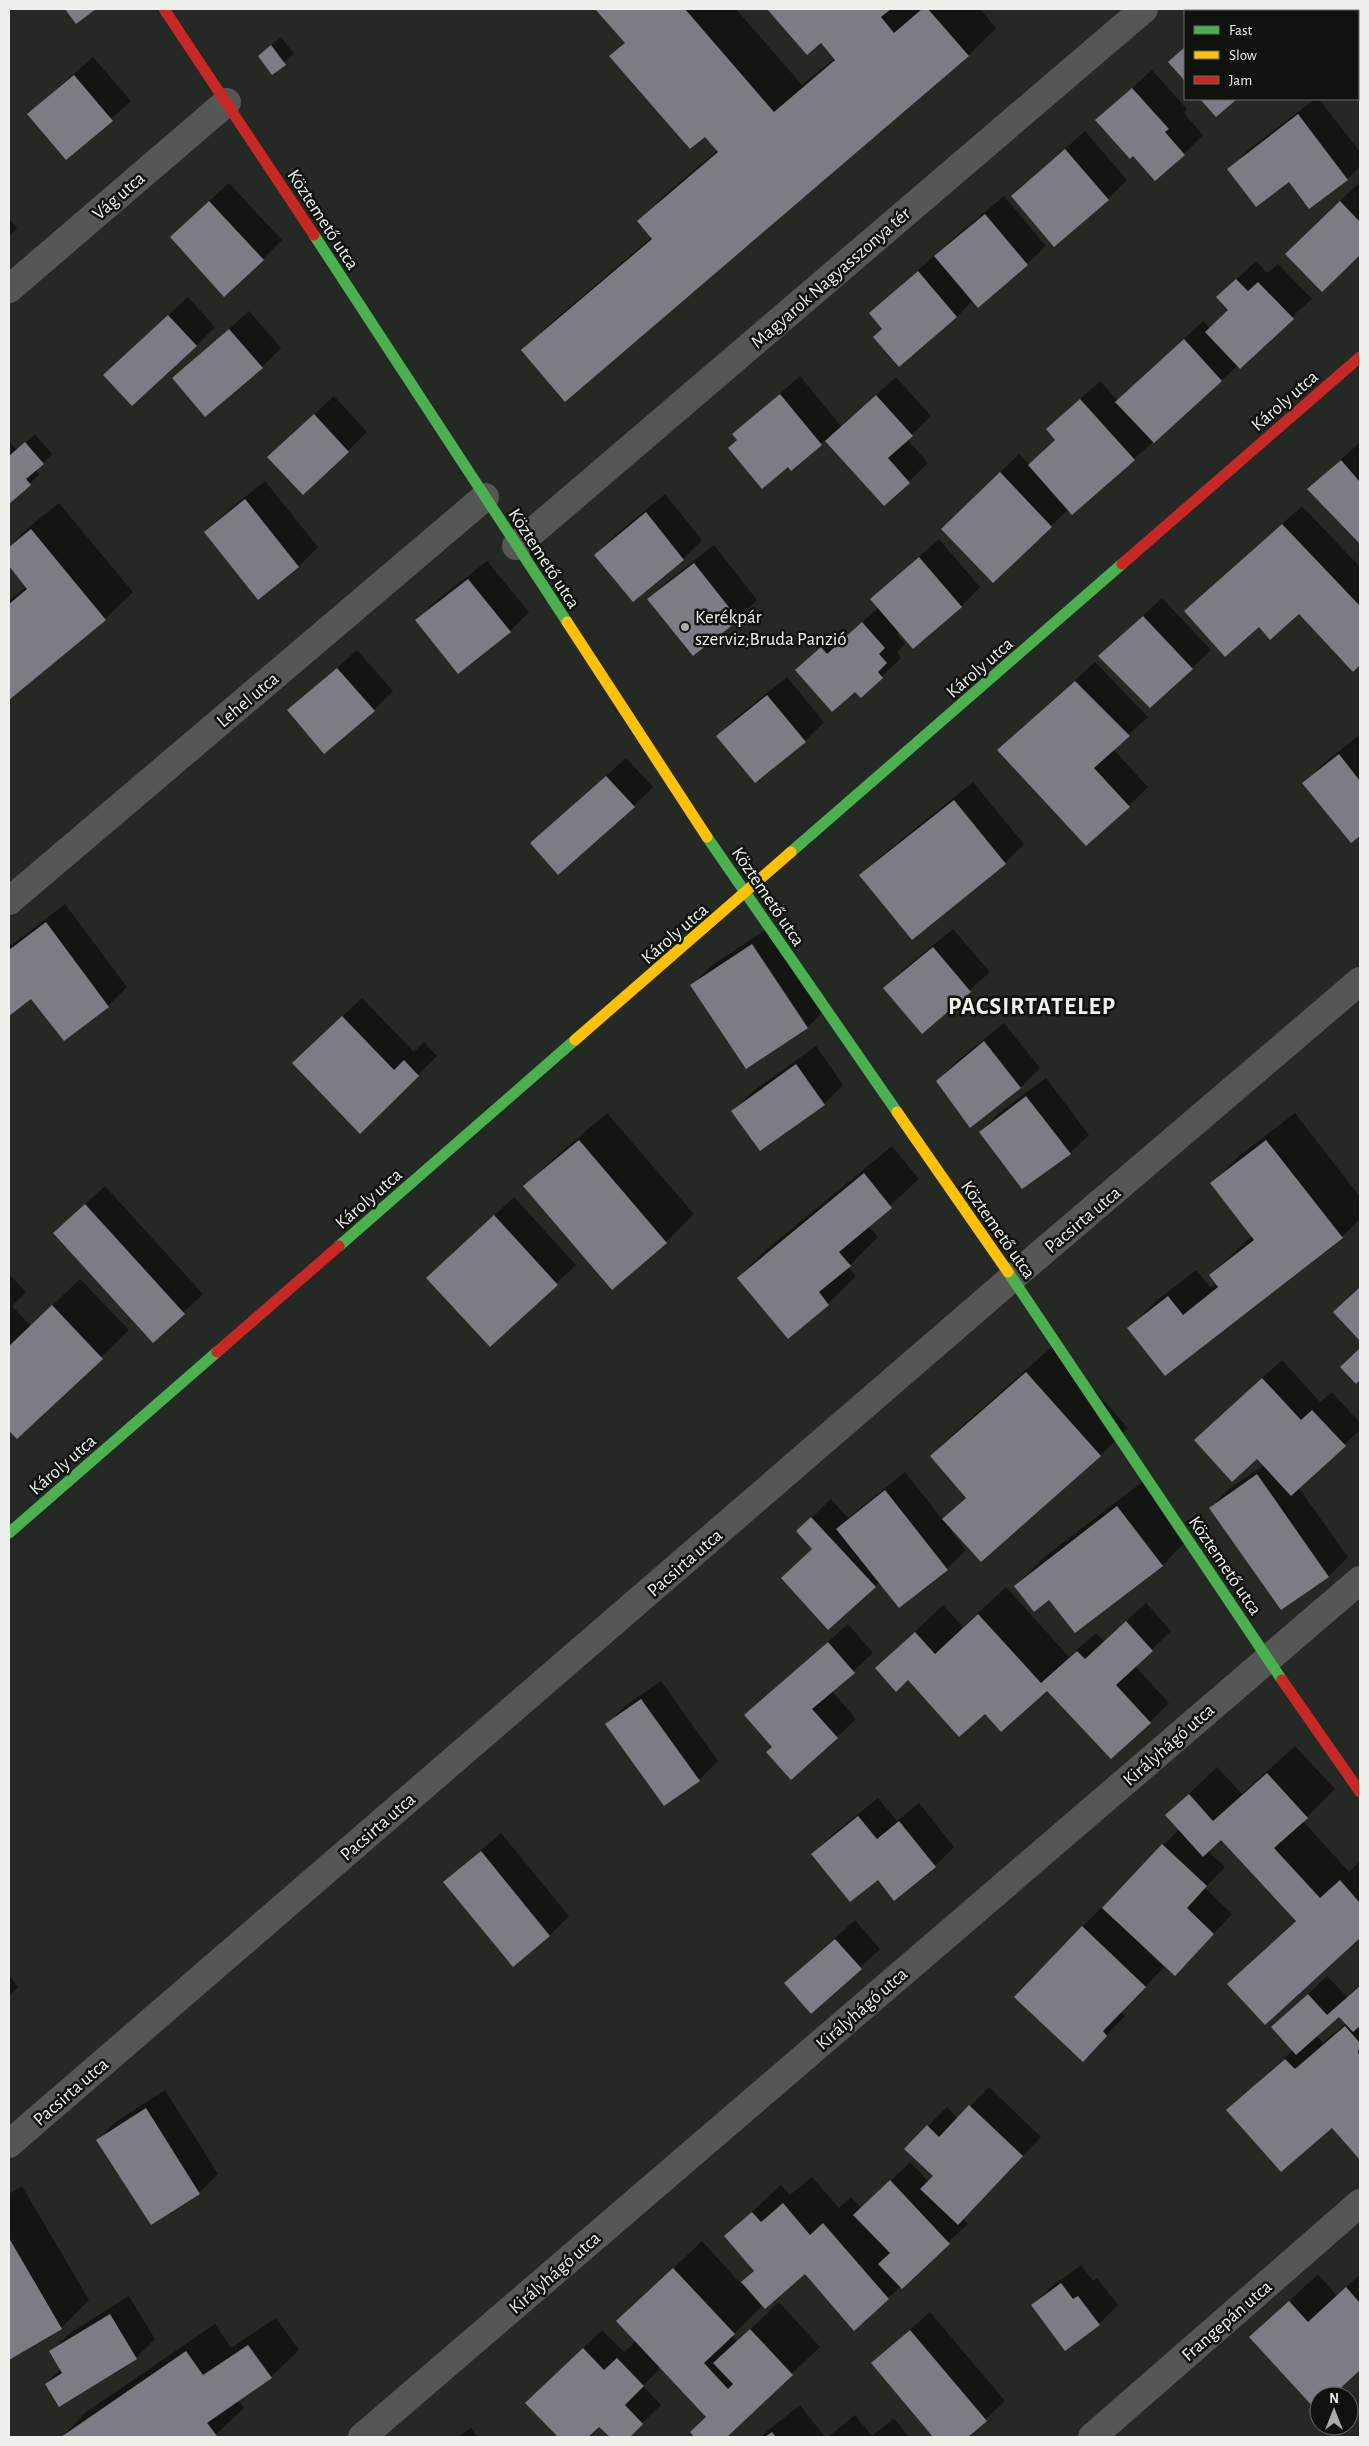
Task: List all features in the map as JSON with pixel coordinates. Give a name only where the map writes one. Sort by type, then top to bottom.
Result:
[{"type":"street","name":"Köztemető utca","points":[[164,9],[746,893],[1012,1278],[1267,1658],[1360,1792]]},
{"type":"street","name":"Magyarok Nagyasszonya tér","points":[[516,546],[1144,9]]},
{"type":"street","name":"Vág utca","points":[[9,289],[227,102]]},
{"type":"street","name":"Károly utca","points":[[9,1533],[1360,357]]},
{"type":"street","name":"Lehel utca","points":[[9,902],[485,498]]},
{"type":"street","name":"Pacsirta utca","points":[[9,2144],[1012,1278],[1360,981]]},
{"type":"street","name":"Királyhágó utca","points":[[362,2437],[1360,1580]]},
{"type":"street","name":"Frangepán utca","points":[[1092,2437],[1360,2203]]},
{"type":"building","points":[[65,9],[96,9],[76,24]]},
{"type":"building","points":[[595,9],[685,9],[774,112],[835,60],[821,43],[807,55],[767,9],[891,9],[881,17],[894,33],[922,9],[928,9],[969,56],[565,402],[521,350],[652,239],[637,221],[718,152],[705,137],[690,149],[609,56],[625,43]]},
{"type":"building","points":[[1259,9],[1260,10],[1228,10]]},
{"type":"building","points":[[271,45],[286,65],[272,75],[258,56]]},
{"type":"building","points":[[1184,48],[1184,80],[1168,62]]},
{"type":"building","points":[[74,75],[113,121],[66,160],[27,114]]},
{"type":"building","points":[[1132,88],[1169,129],[1165,132],[1185,155],[1155,181],[1133,156],[1130,159],[1095,120]]},
{"type":"building","points":[[1201,100],[1236,100],[1216,117]]},
{"type":"building","points":[[1298,114],[1348,180],[1309,209],[1289,182],[1256,207],[1227,169]]},
{"type":"building","points":[[1065,149],[1109,200],[1054,247],[1011,196]]},
{"type":"building","points":[[209,201],[264,260],[224,297],[170,237]]},
{"type":"building","points":[[1340,201],[1360,222],[1360,255],[1322,292],[1285,254]]},
{"type":"building","points":[[985,214],[1028,265],[978,308],[934,256]]},
{"type":"building","points":[[918,271],[957,317],[899,367],[873,337],[882,329],[869,313]]},
{"type":"building","points":[[1236,279],[1248,291],[1258,282],[1294,319],[1240,369],[1205,332],[1228,310],[1216,297]]},
{"type":"building","points":[[168,315],[197,346],[132,406],[103,375]]},
{"type":"building","points":[[229,329],[263,368],[205,417],[172,378]]},
{"type":"building","points":[[1184,339],[1222,381],[1154,443],[1115,402]]},
{"type":"building","points":[[780,394],[822,445],[791,471],[788,467],[762,489],[728,448],[737,440],[732,434]]},
{"type":"building","points":[[876,395],[913,436],[888,458],[910,483],[884,506],[825,441]]},
{"type":"building","points":[[1080,399],[1135,460],[1072,515],[1028,465],[1055,440],[1046,429]]},
{"type":"building","points":[[314,414],[349,452],[303,495],[267,457]]},
{"type":"building","points":[[25,442],[44,464],[26,479],[31,485],[9,504],[9,456]]},
{"type":"building","points":[[1341,460],[1360,482],[1360,544],[1307,489]]},
{"type":"building","points":[[1000,472],[1052,527],[993,583],[941,529]]},
{"type":"building","points":[[245,499],[299,567],[258,600],[204,532]]},
{"type":"building","points":[[646,512],[684,560],[633,602],[594,555]]},
{"type":"building","points":[[1282,524],[1360,606],[1360,665],[1353,672],[1299,614],[1270,640],[1259,627],[1225,657],[1184,611]]},
{"type":"building","points":[[31,529],[106,620],[9,700],[9,604],[27,589],[9,566],[9,547]]},
{"type":"building","points":[[919,557],[962,607],[913,649],[870,599]]},
{"type":"building","points":[[694,563],[739,620],[693,656],[647,599]]},
{"type":"building","points":[[468,579],[511,632],[458,674],[415,620]]},
{"type":"building","points":[[1143,616],[1193,669],[1150,708],[1098,656]]},
{"type":"building","points":[[862,622],[885,648],[879,654],[887,663],[878,672],[883,678],[861,698],[855,692],[832,712],[795,670],[821,647],[827,654]]},
{"type":"building","points":[[337,668],[375,711],[324,754],[287,710]]},
{"type":"building","points":[[1075,681],[1130,736],[1094,768],[1130,807],[1086,846],[997,750]]},
{"type":"building","points":[[767,695],[806,742],[755,783],[716,736]]},
{"type":"building","points":[[1339,754],[1360,781],[1360,836],[1351,843],[1302,783]]},
{"type":"building","points":[[606,776],[635,807],[558,875],[530,843]]},
{"type":"building","points":[[954,800],[1006,864],[912,940],[859,875]]},
{"type":"building","points":[[46,922],[109,1007],[64,1041],[31,999],[9,1016],[9,950]]},
{"type":"building","points":[[752,944],[808,1028],[746,1069],[690,985]]},
{"type":"building","points":[[933,947],[971,992],[922,1034],[883,988]]},
{"type":"building","points":[[342,1016],[394,1070],[404,1060],[419,1076],[360,1134],[292,1063]]},
{"type":"building","points":[[984,1041],[1021,1088],[970,1128],[936,1081]]},
{"type":"building","points":[[796,1064],[825,1105],[760,1151],[731,1111]]},
{"type":"building","points":[[1026,1096],[1071,1154],[1022,1189],[979,1132]]},
{"type":"building","points":[[579,1140],[667,1243],[612,1290],[523,1186]]},
{"type":"building","points":[[1266,1140],[1343,1238],[1165,1376],[1127,1328],[1168,1296],[1183,1315],[1218,1287],[1209,1275],[1254,1240],[1210,1183]]},
{"type":"building","points":[[864,1173],[892,1208],[839,1252],[851,1266],[819,1292],[829,1305],[788,1339],[737,1278]]},
{"type":"building","points":[[85,1204],[185,1314],[153,1343],[53,1233]]},
{"type":"building","points":[[494,1215],[558,1285],[490,1347],[426,1278]]},
{"type":"building","points":[[1360,1287],[1360,1341],[1333,1312]]},
{"type":"building","points":[[52,1305],[103,1359],[17,1439],[9,1431],[9,1346]]},
{"type":"building","points":[[1360,1348],[1360,1380],[1356,1384],[1340,1367]]},
{"type":"building","points":[[1026,1372],[1101,1456],[981,1562],[942,1519],[966,1498],[930,1456]]},
{"type":"building","points":[[1262,1378],[1301,1420],[1312,1410],[1346,1446],[1291,1496],[1257,1459],[1232,1482],[1194,1440]]},
{"type":"building","points":[[1257,1474],[1329,1577],[1281,1610],[1209,1508]]},
{"type":"building","points":[[885,1490],[948,1570],[899,1608],[836,1529]]},
{"type":"building","points":[[1117,1506],[1163,1566],[1075,1633],[1049,1600],[1034,1612],[1014,1586]]},
{"type":"building","points":[[811,1517],[876,1587],[828,1630],[781,1578],[812,1549],[796,1531]]},
{"type":"building","points":[[978,1614],[1041,1683],[1077,1651],[1085,1659],[1126,1621],[1153,1651],[1116,1685],[1151,1723],[1111,1759],[1047,1691],[1001,1732],[985,1714],[959,1737],[908,1680],[896,1692],[875,1668],[915,1632],[935,1654]]},
{"type":"building","points":[[828,1642],[855,1673],[812,1709],[838,1738],[791,1780],[766,1752],[772,1747],[744,1715]]},
{"type":"building","points":[[641,1699],[700,1781],[664,1806],[605,1724]]},
{"type":"building","points":[[1267,1773],[1308,1818],[1274,1848],[1320,1898],[1340,1880],[1360,1903],[1360,1938],[1265,2025],[1227,1984],[1296,1921],[1221,1840],[1203,1857],[1165,1815],[1189,1794],[1213,1821]]},
{"type":"building","points":[[858,1816],[877,1839],[899,1821],[936,1867],[894,1901],[878,1880],[850,1902],[811,1854]]},
{"type":"building","points":[[1162,1844],[1207,1886],[1187,1908],[1214,1934],[1175,1976],[1102,1908]]},
{"type":"building","points":[[481,1851],[550,1936],[513,1967],[443,1882]]},
{"type":"building","points":[[1082,1926],[1146,1987],[1103,2031],[1107,2036],[1083,2062],[1014,1997]]},
{"type":"building","points":[[835,1939],[862,1969],[811,2014],[784,1983]]},
{"type":"building","points":[[1360,1986],[1360,2026],[1353,2032],[1339,2017],[1296,2055],[1271,2027],[1308,1994],[1327,2015]]},
{"type":"building","points":[[1345,2026],[1360,2043],[1358,2053],[1360,2055],[1360,2160],[1332,2128],[1281,2172],[1226,2110],[1285,2059],[1295,2069]]},
{"type":"building","points":[[969,2105],[1023,2156],[958,2225],[920,2189],[933,2176],[904,2149],[927,2125],[939,2137]]},
{"type":"building","points":[[146,2108],[200,2194],[151,2225],[96,2140]]},
{"type":"building","points":[[890,2180],[950,2244],[902,2289],[878,2264],[890,2253],[853,2215]]},
{"type":"building","points":[[783,2203],[810,2235],[823,2223],[889,2299],[854,2331],[805,2274],[765,2309],[741,2282],[754,2271],[724,2236],[752,2212],[761,2222]]},
{"type":"building","points":[[9,2238],[62,2329],[9,2360]]},
{"type":"building","points":[[673,2268],[735,2334],[704,2363],[728,2389],[733,2384],[713,2363],[750,2329],[793,2375],[727,2437],[694,2437],[690,2432],[706,2417],[616,2321]]},
{"type":"building","points":[[1061,2283],[1073,2299],[1078,2296],[1100,2325],[1065,2351],[1031,2305]]},
{"type":"building","points":[[1346,2287],[1360,2303],[1360,2373],[1359,2371],[1343,2386],[1309,2386],[1309,2402],[1249,2337],[1289,2301],[1308,2322]]},
{"type":"building","points":[[110,2314],[137,2359],[59,2407],[45,2384],[62,2373],[49,2351]]},
{"type":"building","points":[[910,2330],[987,2421],[968,2437],[933,2437],[871,2363]]},
{"type":"building","points":[[248,2345],[272,2378],[207,2423],[217,2436],[215,2437],[61,2437],[186,2351],[203,2375]]},
{"type":"building","points":[[583,2348],[604,2370],[617,2358],[644,2386],[625,2405],[643,2424],[630,2437],[610,2437],[599,2427],[588,2437],[558,2437],[525,2403]]},
{"type":"building","points":[[772,2432],[776,2437],[765,2437]]},
{"type":"traffic: fast","points":[[314,235],[567,622]]},
{"type":"traffic: fast","points":[[791,852],[1122,564]]},
{"type":"traffic: fast","points":[[707,837],[897,1112]]},
{"type":"traffic: fast","points":[[339,1246],[575,1040]]},
{"type":"traffic: fast","points":[[1008,1272],[1282,1680]]},
{"type":"traffic: fast","points":[[9,1533],[217,1352]]},
{"type":"traffic: slow","points":[[567,622],[707,837]]},
{"type":"traffic: slow","points":[[575,1040],[791,852]]},
{"type":"traffic: slow","points":[[897,1112],[1008,1272]]},
{"type":"traffic: jam","points":[[164,9],[314,235]]},
{"type":"traffic: jam","points":[[1122,564],[1360,357]]},
{"type":"traffic: jam","points":[[217,1352],[339,1246]]},
{"type":"traffic: jam","points":[[1282,1680],[1360,1792]]},
{"type":"place","name":"Kerékpár szerviz;Bruda Panzió","points":[[685,627]]},
{"type":"district","name":"PACSIRTATELEP","points":[[1032,1006]]}]
